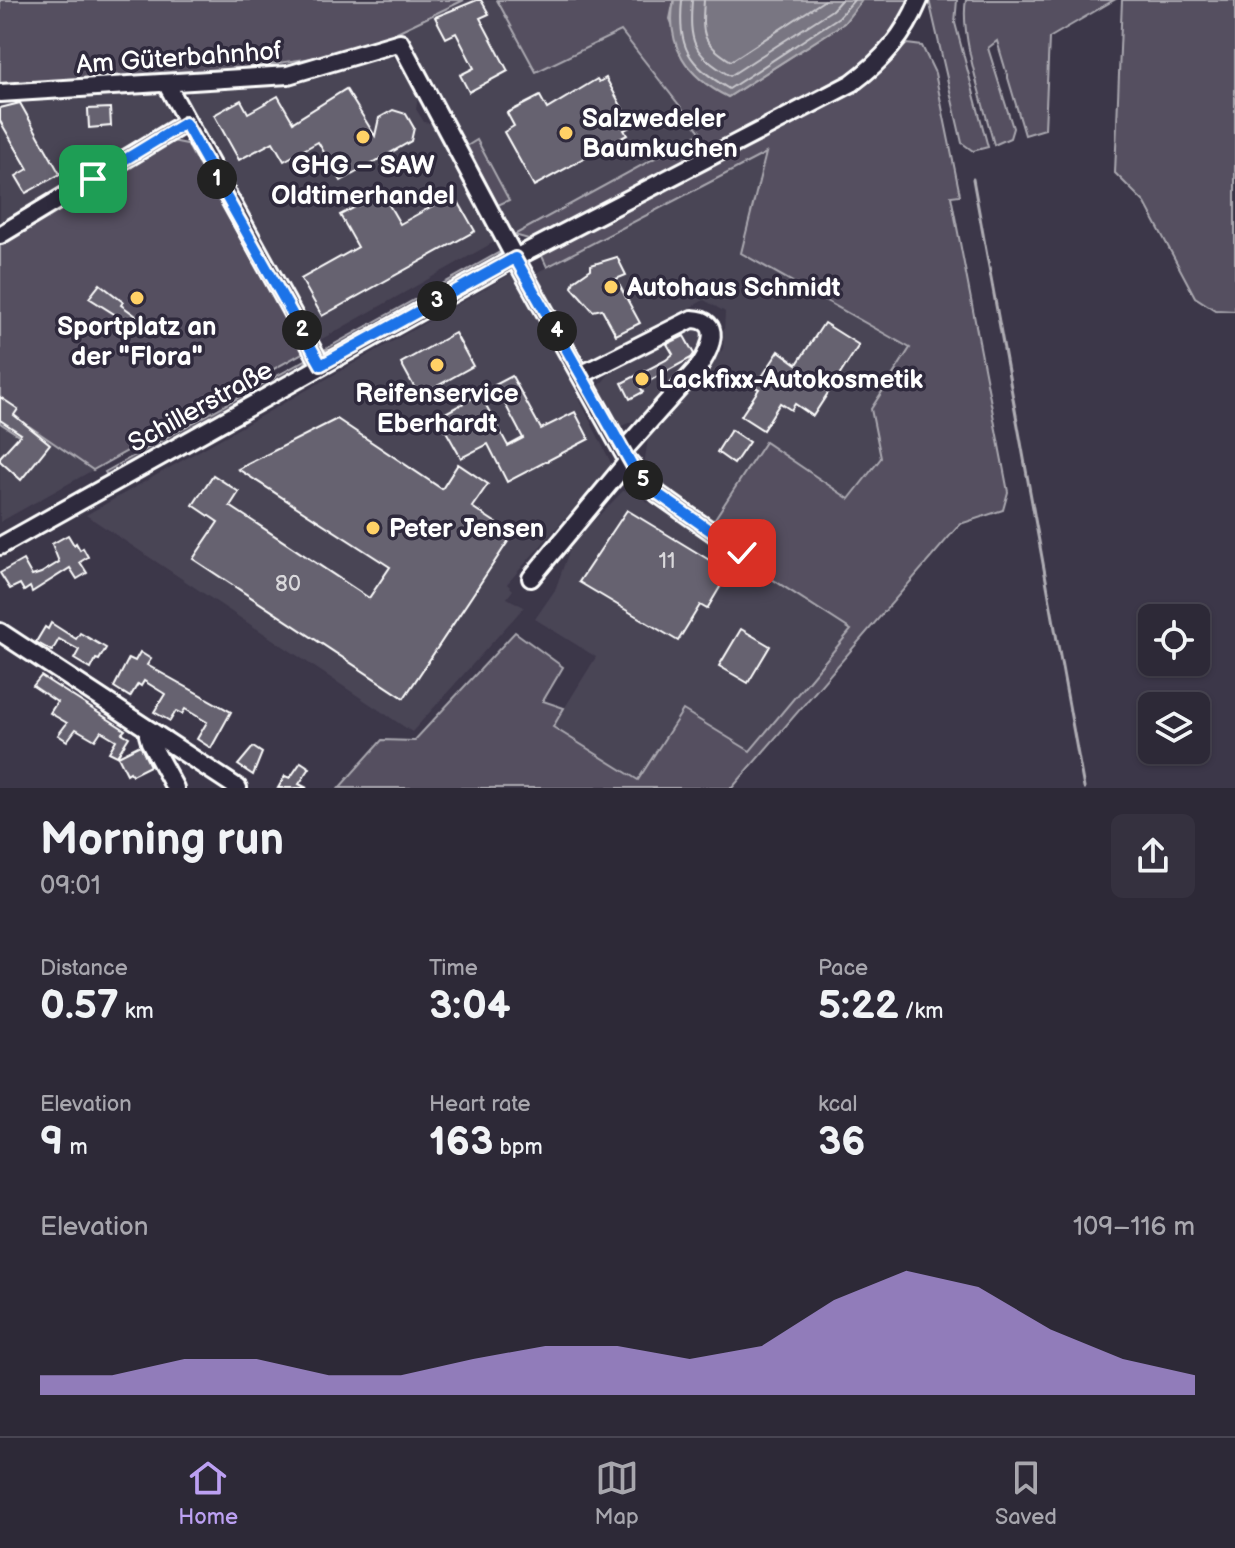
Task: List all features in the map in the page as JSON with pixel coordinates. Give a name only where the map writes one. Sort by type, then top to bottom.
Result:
[{"type":"street","name":"Schillerstraße","points":[[0,546],[515,258],[852,83],[889,51],[909,22],[919,0]]},
{"type":"street","name":"Am Güterbahnhof","points":[[0,93],[288,75],[400,42],[515,258]]},
{"type":"street","points":[[166,83],[185,123],[321,365]]},
{"type":"street","points":[[0,235],[185,123]]},
{"type":"street","points":[[515,258],[626,456],[658,494],[742,553]]},
{"type":"street","points":[[531,578],[700,365],[714,335],[706,322],[692,319],[581,375]]},
{"type":"street","points":[[0,632],[238,788]]},
{"type":"street","points":[[151,731],[148,735],[150,742],[175,788]]},
{"type":"shaded area","points":[[0,0],[464,0],[376,42],[339,54],[170,79],[0,88]]},
{"type":"shaded area","points":[[464,0],[497,0],[536,72],[621,30],[702,133],[514,235],[404,30]]},
{"type":"shaded area","points":[[497,0],[674,0],[670,19],[689,67],[728,97],[844,23],[862,0],[910,0],[880,45],[840,80],[532,240],[514,235],[701,133],[621,31],[536,72]]},
{"type":"shaded area","points":[[929,0],[957,0],[955,23],[988,147],[973,151],[962,143]]},
{"type":"shaded area","points":[[966,0],[1114,0],[1049,38],[1045,129],[1025,135],[997,41],[988,48],[1013,128],[1010,138],[994,145],[969,52]]},
{"type":"shaded area","points":[[1122,0],[1235,0],[1235,311],[1215,310],[1195,297],[1145,203],[1115,173]]},
{"type":"shaded area","points":[[907,44],[922,46],[935,73],[960,195],[951,196],[1008,492],[1003,510],[960,524],[732,788],[339,788],[382,740],[414,741],[515,632],[563,667],[543,701],[564,708],[553,727],[638,780],[683,710],[750,751],[851,630],[741,559],[750,547],[712,523],[765,442],[849,499],[881,458],[871,409],[910,348],[741,253],[766,153],[547,267],[541,254],[862,83]]},
{"type":"shaded area","points":[[391,55],[401,65],[418,97],[416,109],[424,122],[433,124],[496,241],[320,340],[190,111],[187,96],[191,91],[205,88],[274,84]]},
{"type":"shaded area","points":[[146,91],[163,95],[169,119],[163,126],[0,225],[0,101]]},
{"type":"shaded area","points":[[477,140],[509,200],[498,205],[467,146]]},
{"type":"shaded area","name":"Sportplatz an der \"Flora\"","points":[[172,141],[187,144],[304,352],[93,470],[29,426],[20,436],[0,423],[0,245]]},
{"type":"shaded area","points":[[767,152],[741,253],[911,348],[871,409],[881,458],[849,499],[712,523],[652,478],[644,465],[648,439],[723,349],[725,312],[704,300],[598,358],[585,360],[576,356],[534,274]]},
{"type":"shaded area","points":[[500,252],[495,262],[337,350],[324,350]]},
{"type":"shaded area","points":[[513,273],[518,275],[612,465],[507,584],[513,590],[507,598],[524,607],[412,732],[86,515]]},
{"type":"shaded area","points":[[694,324],[704,329],[707,338],[699,360],[642,422],[636,420],[621,426],[599,386],[610,373]]},
{"type":"shaded area","points":[[309,358],[300,370],[109,478],[105,472]]},
{"type":"shaded area","points":[[0,423],[20,436],[29,426],[93,470],[0,522]]},
{"type":"shaded area","points":[[623,491],[632,492],[852,629],[750,752],[638,781],[553,727],[596,657],[535,619],[555,590],[572,543]]},
{"type":"water","points":[[674,0],[862,0],[844,23],[728,97],[701,80],[682,58],[673,31]]},
{"type":"building","points":[[481,0],[489,14],[480,18],[508,71],[469,92],[460,75],[474,68],[456,33],[446,38],[435,17]]},
{"type":"building","name":"Salzwedeler Baumkuchen","points":[[606,78],[632,126],[624,130],[627,135],[534,186],[504,132],[514,126],[507,113],[540,96],[547,109],[597,79],[599,82]]},
{"type":"building","points":[[346,89],[375,136],[379,118],[393,110],[406,114],[414,128],[411,141],[341,181],[318,142],[284,161],[273,142],[239,160],[214,115],[241,100],[248,113],[278,96],[293,122]]},
{"type":"building","points":[[20,103],[60,174],[26,193],[16,176],[28,169],[0,121],[0,108]]},
{"type":"building","points":[[110,108],[111,126],[89,128],[88,109]]},
{"type":"building","points":[[382,193],[400,224],[454,194],[475,231],[322,316],[301,279],[358,247],[340,215]]},
{"type":"building","points":[[617,257],[626,275],[616,279],[640,323],[616,335],[602,309],[593,311],[572,287],[574,281],[591,269],[591,265]]},
{"type":"building","points":[[100,284],[143,321],[138,329],[89,298]]},
{"type":"building","points":[[824,323],[859,345],[813,416],[795,404],[791,410],[780,403],[763,430],[741,416],[759,389],[755,387],[779,351],[797,364]]},
{"type":"building","name":"Reifenservice Eberhardt","points":[[455,333],[473,366],[419,396],[401,363]]},
{"type":"building","name":"Lackfixx-Autokosmetik","points":[[684,336],[694,354],[691,358],[640,386],[643,392],[630,399],[622,383],[666,360],[673,354],[667,344]]},
{"type":"building","points":[[512,376],[541,429],[575,412],[589,439],[507,482],[488,444],[461,458],[438,417],[480,394],[508,446],[523,438],[495,385]]},
{"type":"building","points":[[0,397],[18,409],[14,415],[50,444],[21,480],[0,461],[0,457],[21,434],[0,420]]},
{"type":"building","points":[[337,419],[442,489],[458,464],[488,484],[472,507],[513,534],[404,698],[193,559],[218,522],[193,505],[213,475],[239,492],[230,506],[369,598],[390,567],[238,469]]},
{"type":"building","points":[[731,430],[749,442],[734,464],[717,452]]},
{"type":"building","points":[[627,510],[729,572],[707,609],[700,605],[678,641],[579,582]]},
{"type":"building","points":[[68,535],[88,557],[80,562],[87,573],[77,579],[70,568],[32,592],[30,587],[24,591],[20,584],[10,589],[0,573],[23,560],[32,576],[41,573],[59,562],[52,544]]},
{"type":"building","points":[[51,623],[76,639],[80,633],[106,648],[91,669],[74,659],[79,650],[59,639],[52,651],[36,642]]},
{"type":"building","points":[[741,629],[770,646],[748,683],[719,666]]},
{"type":"building","points":[[140,652],[151,659],[147,665],[231,712],[211,748],[197,739],[207,722],[185,709],[182,714],[176,711],[170,721],[154,712],[165,694],[144,681],[141,686],[138,684],[130,697],[114,687],[129,658],[135,661]]},
{"type":"building","points":[[41,676],[125,730],[122,733],[129,737],[117,756],[109,752],[116,740],[101,731],[95,740],[76,729],[67,741],[58,735],[67,723],[50,713],[57,702],[33,686]]},
{"type":"building","points":[[140,745],[150,766],[132,775],[130,772],[127,774],[118,756]]},
{"type":"building","points":[[253,747],[262,753],[253,775],[238,765]]},
{"type":"building","points":[[301,762],[310,768],[299,784],[307,788],[278,788],[285,776],[290,778]]},
{"type":"waterway","points":[[973,179],[1084,788]]},
{"type":"place","name":"Salzwedeler Baumkuchen","points":[[566,133]]},
{"type":"place","name":"GHG – SAW Oldtimerhandel","points":[[363,137]]},
{"type":"place","name":"Autohaus Schmidt","points":[[611,287]]},
{"type":"place","name":"Sportplatz an der \"Flora\"","points":[[137,298]]},
{"type":"place","name":"Reifenservice Eberhardt","points":[[437,365]]},
{"type":"place","name":"Lackfixx-Autokosmetik","points":[[642,379]]},
{"type":"place","name":"Peter Jensen","points":[[373,528]]},
{"type":"route","points":[[93,179],[185,123],[321,365],[515,258],[637,474],[658,494],[742,553]]}]
